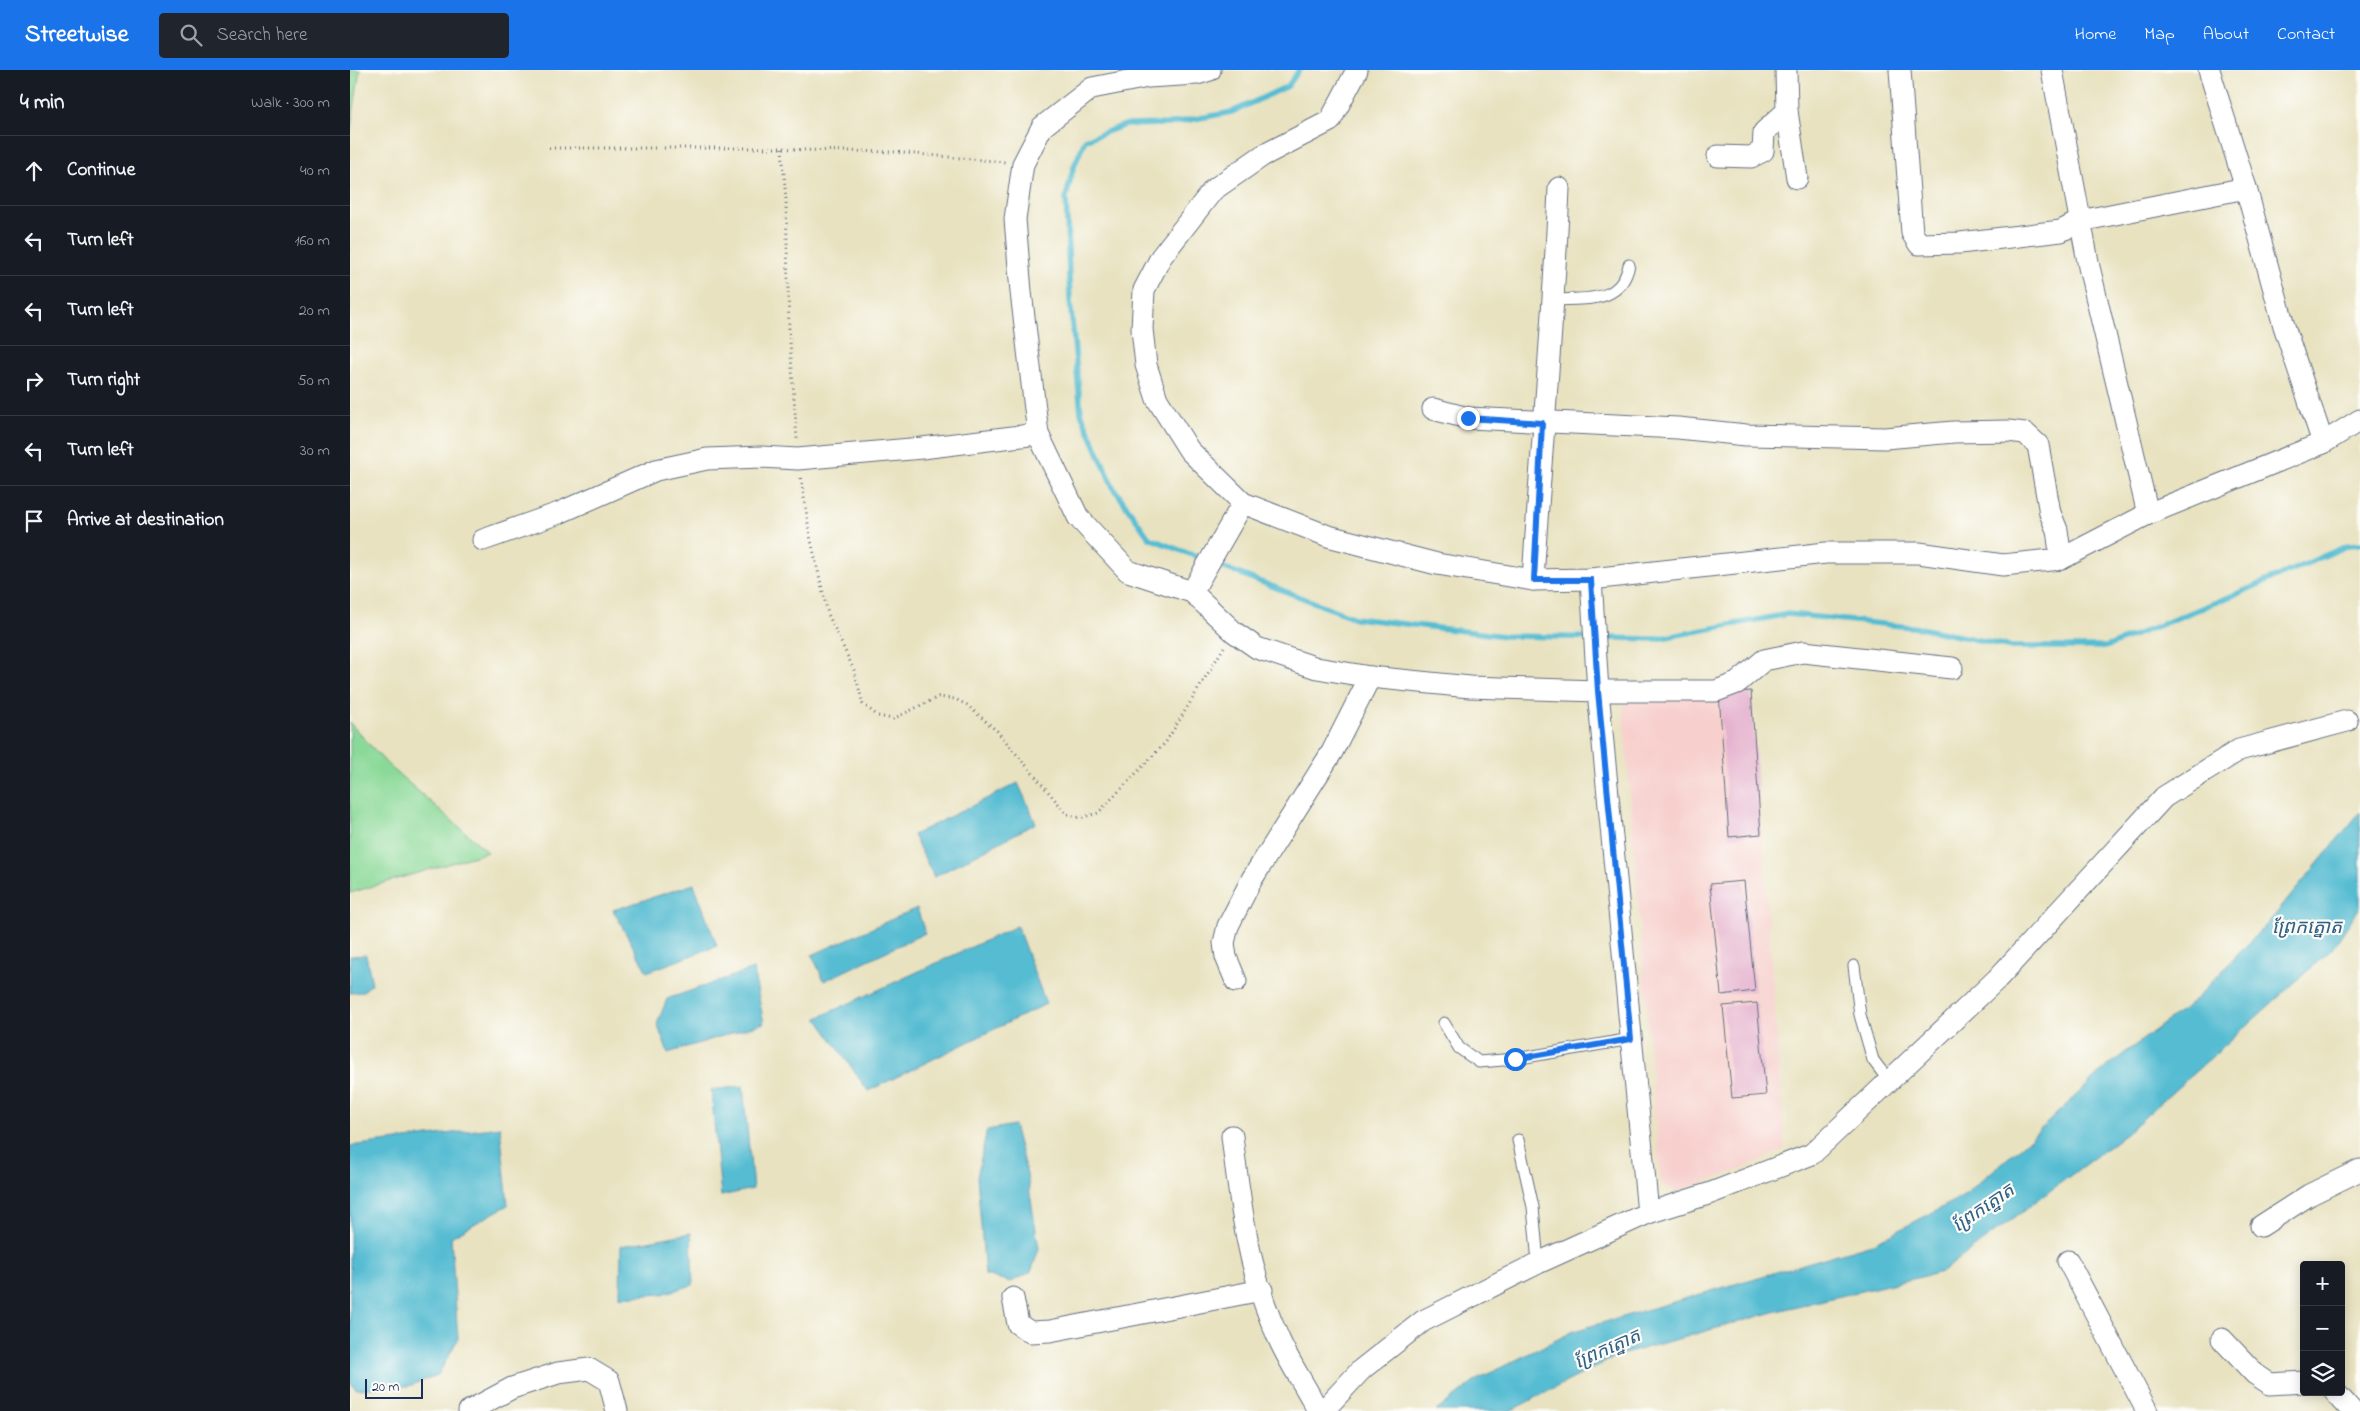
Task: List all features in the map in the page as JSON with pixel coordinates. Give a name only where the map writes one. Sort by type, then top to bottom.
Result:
[{"type":"street","points":[[1210,70],[1197,74],[1148,77],[1092,88],[1042,127],[1023,164],[1015,219],[1021,292],[1038,434],[1078,517],[1128,571],[1192,592],[1234,632],[1257,648],[1317,668],[1370,677],[1470,687],[1598,691],[1716,691],[1737,683],[1764,660],[1803,652],[1952,668]]},
{"type":"street","points":[[1357,70],[1330,121],[1262,156],[1213,190],[1161,257],[1144,290],[1143,338],[1146,365],[1157,400],[1189,450],[1243,503],[1328,536],[1437,564],[1534,580],[1591,580],[1826,553],[1919,553],[2004,565],[2061,559],[2148,514],[2323,443],[2360,420]]},
{"type":"street","points":[[1786,70],[1787,111],[1797,178]]},
{"type":"street","points":[[1900,70],[1912,232],[1919,244],[1960,243],[2061,231],[2080,221],[2246,188]]},
{"type":"street","points":[[2052,70],[2080,221],[2116,384],[2148,514]]},
{"type":"street","points":[[2209,70],[2246,188],[2284,326],[2323,443]]},
{"type":"street","points":[[1718,156],[1752,157],[1763,151],[1764,132],[1787,111]]},
{"type":"street","points":[[1534,580],[1542,423],[1549,376],[1554,300],[1559,188]]},
{"type":"street","points":[[1433,409],[1468,418],[1819,437],[1885,438],[1954,432],[2008,431],[2026,433],[2038,445],[2050,513],[2057,530],[2061,559]]},
{"type":"street","points":[[483,540],[559,513],[656,470],[707,459],[760,457],[798,459],[922,448],[1038,434]]},
{"type":"street","points":[[1192,592],[1243,503]]},
{"type":"street","points":[[1591,580],[1598,691],[1648,1213]]},
{"type":"street","points":[[1236,981],[1226,957],[1224,943],[1228,926],[1252,878],[1332,752],[1370,677]]},
{"type":"street","points":[[1323,1411],[1362,1369],[1423,1321],[1538,1263],[1648,1213],[1711,1193],[1812,1154],[1997,979],[2164,797],[2239,750],[2347,721]]},
{"type":"street","points":[[1232,1136],[1239,1195],[1248,1242],[1262,1290],[1277,1337],[1318,1411]]},
{"type":"street","points":[[2261,1226],[2309,1196],[2360,1170]]},
{"type":"street","points":[[2068,1261],[2147,1411]]},
{"type":"street","points":[[1012,1298],[1018,1324],[1030,1332],[1050,1331],[1262,1290]]},
{"type":"street","points":[[2222,1339],[2255,1374],[2270,1384],[2300,1382]]},
{"type":"street","points":[[469,1411],[512,1388],[558,1373],[589,1369],[609,1381],[617,1411]]},
{"type":"street","points":[[2339,1396],[2352,1411]]},
{"type":"lane","points":[[1554,300],[1594,298],[1611,294],[1626,279],[1629,265]]},
{"type":"lane","points":[[1854,966],[1860,1015],[1873,1060],[1889,1082]]},
{"type":"lane","points":[[1444,1022],[1459,1048],[1479,1062],[1515,1059],[1631,1039]]},
{"type":"lane","points":[[1518,1140],[1534,1207],[1538,1263]]},
{"type":"path","points":[[549,148],[782,148],[904,153],[1023,164]]},
{"type":"path","points":[[782,148],[786,200],[789,328],[798,459],[810,536],[828,614],[854,670],[863,704],[878,716],[893,719],[938,697],[955,699],[967,705],[997,731],[1066,814],[1080,818],[1098,813],[1166,742],[1234,632]]},
{"type":"shaded area","points":[[1751,691],[1785,1149],[1739,1170],[1675,1192],[1660,1181],[1623,708],[1630,698]]},
{"type":"green space","points":[[350,70],[360,70],[350,133]]},
{"type":"green space","points":[[350,723],[387,764],[488,852],[350,893]]},
{"type":"water","points":[[1018,783],[1036,823],[934,877],[913,835]]},
{"type":"water","name":"ព្រែកត្នោត","points":[[2360,812],[2360,907],[2332,949],[2127,1133],[1942,1272],[1781,1310],[1617,1356],[1510,1411],[1436,1411],[1478,1379],[1574,1331],[1872,1244],[1962,1197],[2029,1140],[2105,1068],[2194,1001],[2275,915]]},
{"type":"water","points":[[694,884],[717,946],[647,972],[613,910]]},
{"type":"water","points":[[917,908],[925,933],[824,981],[812,955]]},
{"type":"water","points":[[1017,926],[1046,1004],[868,1091],[817,1018]]},
{"type":"water","points":[[366,955],[372,984],[362,992],[350,993],[350,956]]},
{"type":"water","points":[[753,969],[764,1023],[668,1053],[657,1024],[667,999]]},
{"type":"water","points":[[743,1086],[753,1189],[721,1196],[711,1090]]},
{"type":"water","points":[[1014,1125],[1027,1175],[1039,1249],[1031,1272],[1011,1282],[985,1275],[977,1177],[987,1130]]},
{"type":"water","points":[[500,1127],[508,1205],[451,1237],[458,1339],[438,1375],[409,1386],[356,1389],[350,1382],[350,1146]]},
{"type":"water","points":[[691,1233],[693,1285],[662,1294],[620,1297],[621,1246]]},
{"type":"building","points":[[1751,691],[1761,834],[1729,837],[1719,693]]},
{"type":"building","points":[[1744,881],[1755,991],[1721,995],[1710,884]]},
{"type":"building","points":[[1757,1003],[1766,1095],[1732,1098],[1723,1006]]},
{"type":"waterway","points":[[1205,560],[1149,538],[1113,487],[1081,413],[1070,300],[1066,197],[1073,169],[1085,140],[1125,125],[1168,124],[1232,112],[1288,86],[1299,70]]},
{"type":"waterway","points":[[1214,564],[1355,618],[1505,636],[1656,639],[1788,614],[1920,628],[2012,647],[2106,647],[2246,590],[2349,545],[2360,544]]},
{"type":"route","points":[[1468,418],[1542,423],[1534,580],[1591,580],[1598,691],[1631,1039],[1515,1059]]}]
